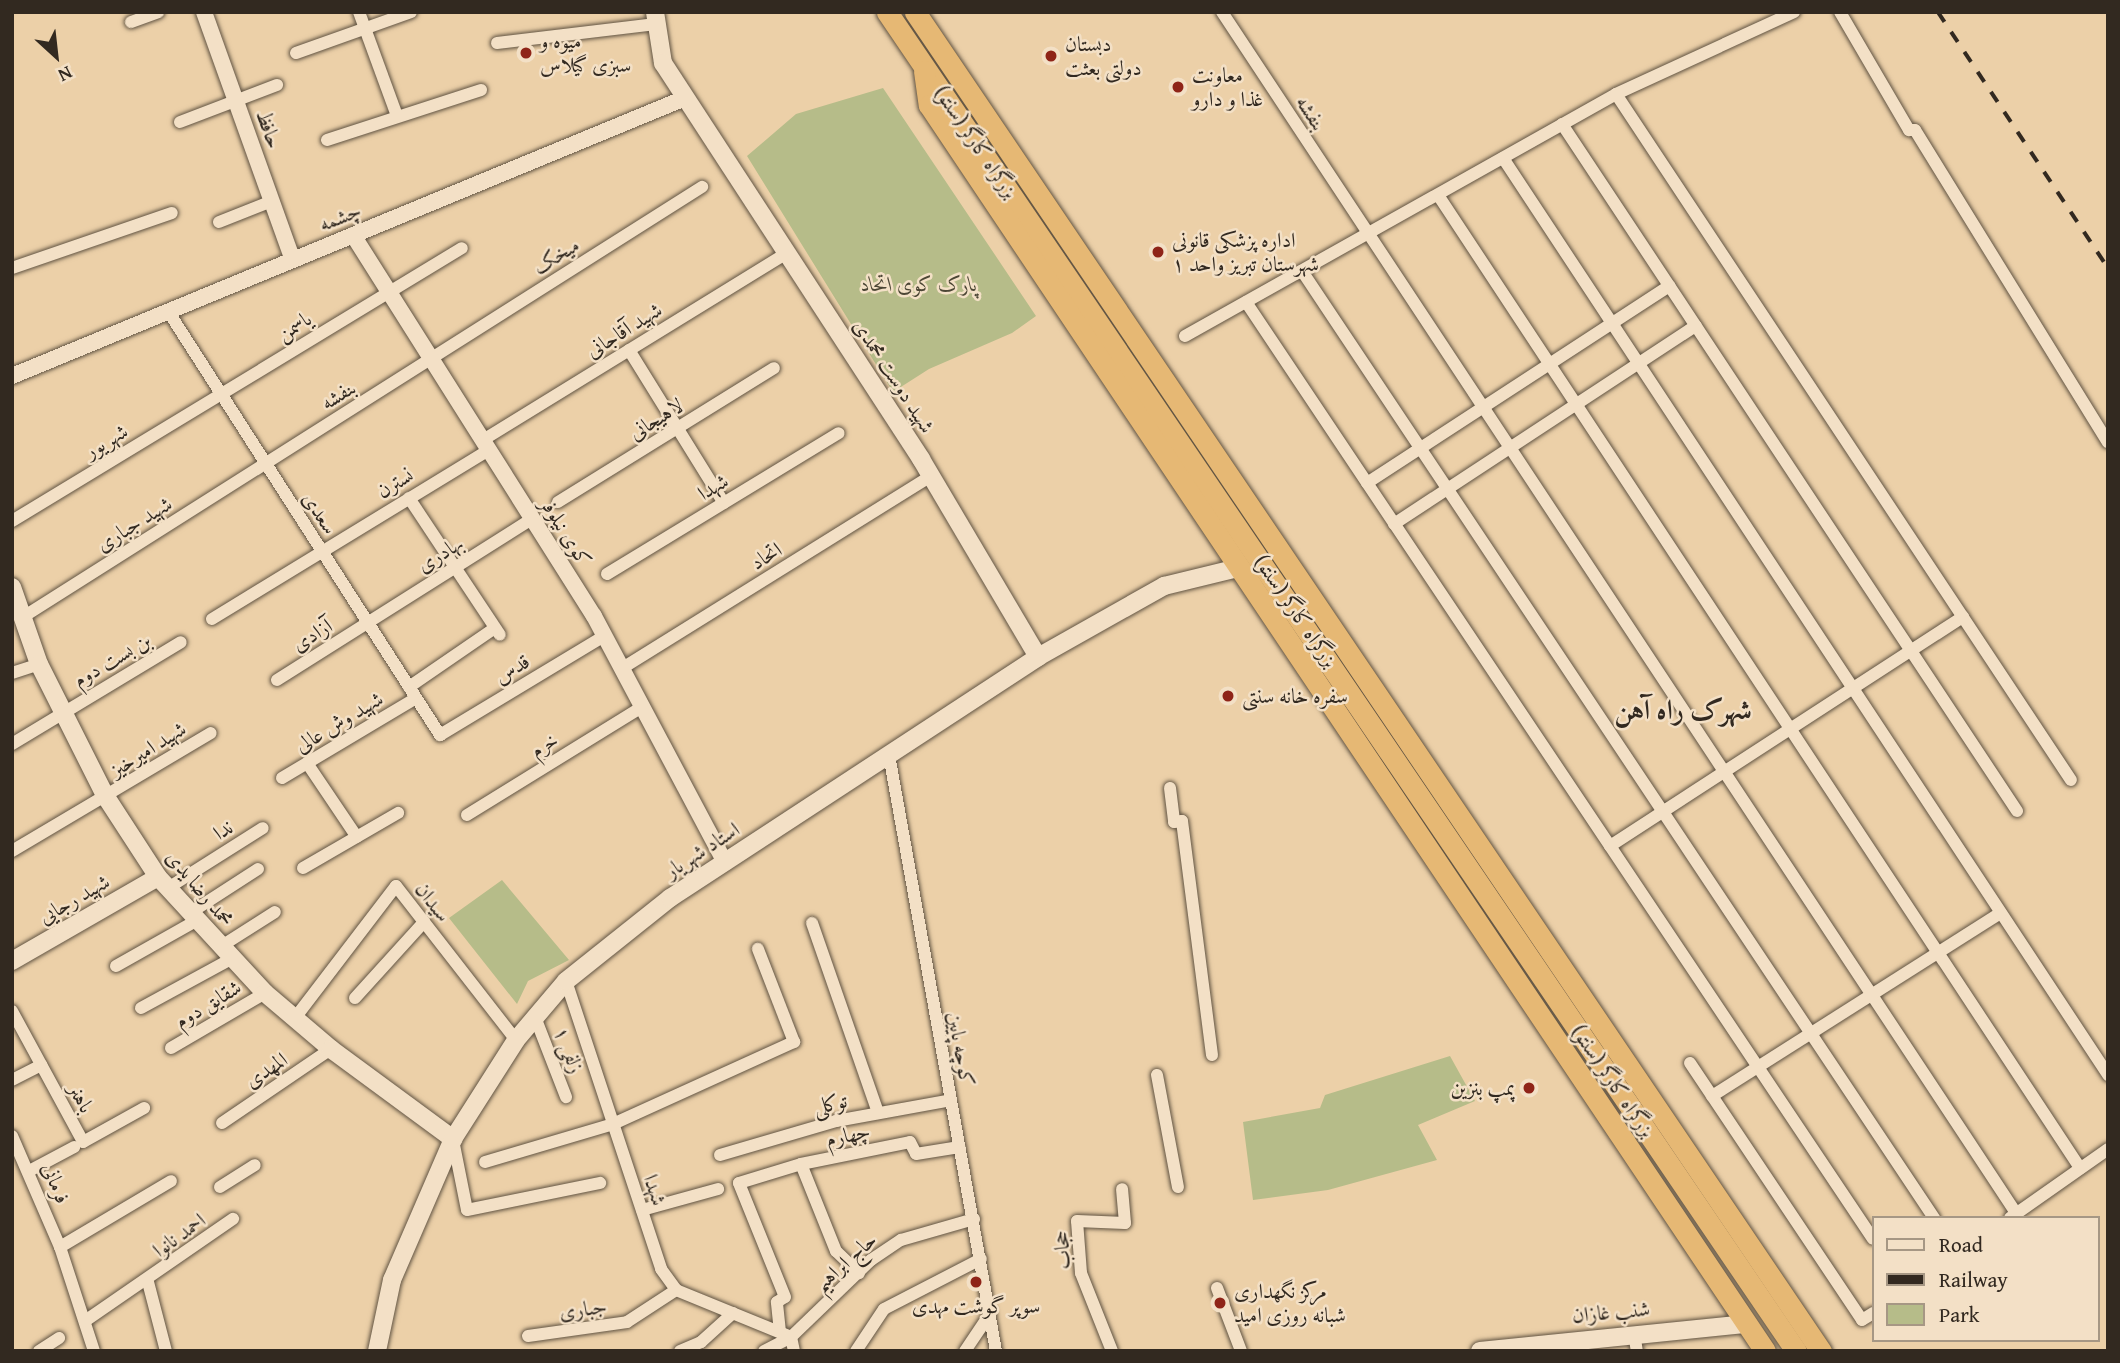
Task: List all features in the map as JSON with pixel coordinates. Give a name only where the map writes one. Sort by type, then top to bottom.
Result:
[{"type":"highway","name":"بزرگراه کارگر (سنتو)","points":[[887,12],[1796,1351]]},
{"type":"highway","name":"بزرگراه کارگر (سنتو)","points":[[915,12],[1821,1351]]},
{"type":"highway","points":[[923,65],[929,105],[1765,1351]]},
{"type":"highway","points":[[1569,1059],[1589,1046]]},
{"type":"main road","name":"شهید دوست محمدی","points":[[656,18],[663,64],[931,476],[1038,657]]},
{"type":"main road","name":"استاد شهریار","points":[[377,1351],[392,1280],[453,1139],[516,1040],[566,981],[670,898],[1038,657],[1164,586],[1238,568]]},
{"type":"main road","name":"محمد رضا یدی","points":[[12,587],[39,664],[106,797],[163,882],[225,953],[265,993],[331,1049],[453,1139]]},
{"type":"main road","name":"شهید رجایی","points":[[12,961],[163,882]]},
{"type":"main road","name":"شنب غازان","points":[[1480,1351],[1635,1342],[1747,1324]]},
{"type":"street","points":[[131,22],[158,12]]},
{"type":"street","name":"حافظ","points":[[204,12],[293,260]]},
{"type":"street","points":[[359,12],[397,117]]},
{"type":"street","points":[[296,53],[364,26],[411,12]]},
{"type":"street","name":"بنفشه","points":[[1222,12],[1872,995],[2012,1216]]},
{"type":"street","points":[[1185,336],[1616,94],[1794,12]]},
{"type":"street","points":[[1840,12],[1909,130],[1915,130],[2108,442]]},
{"type":"street","points":[[497,43],[656,18]]},
{"type":"street","points":[[180,122],[277,85]]},
{"type":"street","points":[[327,140],[481,90]]},
{"type":"street","points":[[1616,94],[2071,779]]},
{"type":"street","name":"چشمه","points":[[12,376],[685,98]]},
{"type":"street","points":[[1562,124],[2017,811]]},
{"type":"street","points":[[1503,158],[1636,366],[2108,1075]]},
{"type":"street","name":"میخک","points":[[431,359],[702,187]]},
{"type":"street","points":[[1438,195],[2080,1168]]},
{"type":"street","points":[[219,222],[272,201]]},
{"type":"street","points":[[12,268],[172,213]]},
{"type":"street","name":"کوی نیلوفر","points":[[353,235],[604,636],[640,708],[725,862]]},
{"type":"street","name":"یاسمن","points":[[221,394],[462,248]]},
{"type":"street","name":"شهید آقاجانی","points":[[486,445],[629,350],[786,253]]},
{"type":"street","points":[[1302,271],[1933,1216]]},
{"type":"street","points":[[1367,483],[1670,286]]},
{"type":"street","points":[[1246,302],[1871,1236]]},
{"type":"street","name":"سعدی","points":[[168,312],[440,735]]},
{"type":"street","points":[[1394,524],[1696,327]]},
{"type":"street","points":[[629,350],[724,503]]},
{"type":"street","name":"بنفشه","points":[[265,463],[431,359]]},
{"type":"street","name":"لاهیجانی","points":[[558,502],[774,368]]},
{"type":"street","name":"شهریور","points":[[12,521],[221,394]]},
{"type":"street","name":"شهدا","points":[[607,574],[839,433]]},
{"type":"street","name":"نسترن","points":[[212,619],[409,498],[486,445]]},
{"type":"street","name":"شهید جباری","points":[[23,617],[265,463]]},
{"type":"street","name":"اتحاد","points":[[621,669],[931,476]]},
{"type":"street","points":[[409,498],[455,567]]},
{"type":"street","name":"بهادری","points":[[368,622],[533,519]]},
{"type":"street","name":"شهید وش عالی","points":[[282,778],[498,632],[455,567]]},
{"type":"street","points":[[1610,846],[1963,617]]},
{"type":"street","name":"آزادی","points":[[277,680],[368,622]]},
{"type":"street","name":"قدس","points":[[440,735],[604,636]]},
{"type":"street","name":"بن بست دوم","points":[[12,744],[181,642]]},
{"type":"street","points":[[12,673],[39,664]]},
{"type":"street","name":"خرم","points":[[467,815],[640,708]]},
{"type":"street","name":"شهید امیرخیز","points":[[12,851],[211,733]]},
{"type":"street","name":"کوچه پایین","points":[[889,755],[996,1351]]},
{"type":"street","points":[[307,763],[357,837]]},
{"type":"street","points":[[1170,788],[1174,822],[1182,821],[1212,1055]]},
{"type":"street","points":[[303,868],[398,813]]},
{"type":"street","name":"ندا","points":[[163,882],[263,828]]},
{"type":"street","points":[[116,966],[193,917],[258,869]]},
{"type":"street","name":"سیدان","points":[[295,1018],[396,886],[516,1040]]},
{"type":"street","points":[[141,1008],[225,953],[275,912]]},
{"type":"street","points":[[1712,1096],[2000,913]]},
{"type":"street","points":[[355,998],[425,922]]},
{"type":"street","points":[[812,923],[878,1113]]},
{"type":"street","points":[[485,1162],[613,1124],[794,1041],[758,949]]},
{"type":"street","name":"شهدا","points":[[566,981],[661,1269],[676,1290]]},
{"type":"street","name":"شقایق دوم","points":[[170,1048],[265,993]]},
{"type":"street","name":"باهنر","points":[[12,1011],[83,1142],[144,1108]]},
{"type":"street","name":"زلفی ۱","points":[[536,1017],[566,1097]]},
{"type":"street","name":"المهدی","points":[[222,1123],[331,1049]]},
{"type":"street","points":[[1690,1063],[1862,1320],[1871,1314]]},
{"type":"street","points":[[12,1080],[41,1065]]},
{"type":"street","points":[[1157,1075],[1178,1188]]},
{"type":"street","name":"توکلی","points":[[720,1155],[878,1113],[951,1100]]},
{"type":"street","name":"فرمانی","points":[[12,1136],[31,1170],[94,1351]]},
{"type":"street","points":[[453,1139],[467,1210],[600,1183]]},
{"type":"street","name":"چهارم","points":[[786,1335],[777,1302],[785,1297],[739,1183],[801,1164],[910,1142],[916,1154],[960,1147]]},
{"type":"street","points":[[31,1170],[74,1147]]},
{"type":"street","points":[[2012,1216],[2108,1149]]},
{"type":"street","points":[[801,1164],[836,1251],[859,1273]]},
{"type":"street","points":[[220,1187],[255,1165]]},
{"type":"street","points":[[60,1247],[172,1181]]},
{"type":"street","points":[[642,1210],[718,1189]]},
{"type":"street","name":"حجاب","points":[[1112,1351],[1082,1273],[1077,1221],[1125,1223],[1122,1189]]},
{"type":"street","name":"احمد نانوا","points":[[85,1321],[148,1282],[233,1219]]},
{"type":"street","name":"حاج ابراهیم","points":[[764,1351],[901,1240],[974,1219]]},
{"type":"street","points":[[856,1351],[884,1310],[981,1259]]},
{"type":"street","points":[[148,1282],[166,1351]]},
{"type":"street","points":[[1217,1288],[1241,1351]]},
{"type":"street","points":[[676,1290],[786,1335],[794,1351]]},
{"type":"street","name":"جباری","points":[[528,1336],[627,1322],[676,1290]]},
{"type":"street","points":[[680,1351],[701,1342],[733,1313]]},
{"type":"street","points":[[965,1351],[990,1314]]},
{"type":"street","points":[[39,1351],[59,1338]]},
{"type":"green space","name":"پارک کوی اتحاد","points":[[883,88],[1036,316],[1012,333],[929,369],[893,392],[747,156],[796,114]]},
{"type":"green space","points":[[502,880],[569,960],[528,981],[517,1004],[449,918]]},
{"type":"green space","points":[[1450,1056],[1475,1101],[1418,1125],[1437,1160],[1328,1190],[1253,1200],[1243,1122],[1320,1108],[1325,1095]]},
{"type":"railway","points":[[1938,12],[2108,268]]},
{"type":"place","name":"میوه و سبزی گیلاس","points":[[526,53]]},
{"type":"place","name":"دبستان دولتی بعثت","points":[[1051,56]]},
{"type":"place","name":"معاونت غذا و دارو","points":[[1178,87]]},
{"type":"place","name":"اداره پزشکی قانونی شهرستان تبریز واحد ۱","points":[[1158,252]]},
{"type":"place","name":"سفره خانه سنتی","points":[[1228,696]]},
{"type":"place","name":"پمپ بنزین","points":[[1529,1088]]},
{"type":"place","name":"سوپر گوشت مهدی","points":[[976,1282]]},
{"type":"place","name":"مرکز نگهداری شبانه روزی امید","points":[[1220,1303]]},
{"type":"district","name":"شهرک راه آهن","points":[[1683,709]]}]
